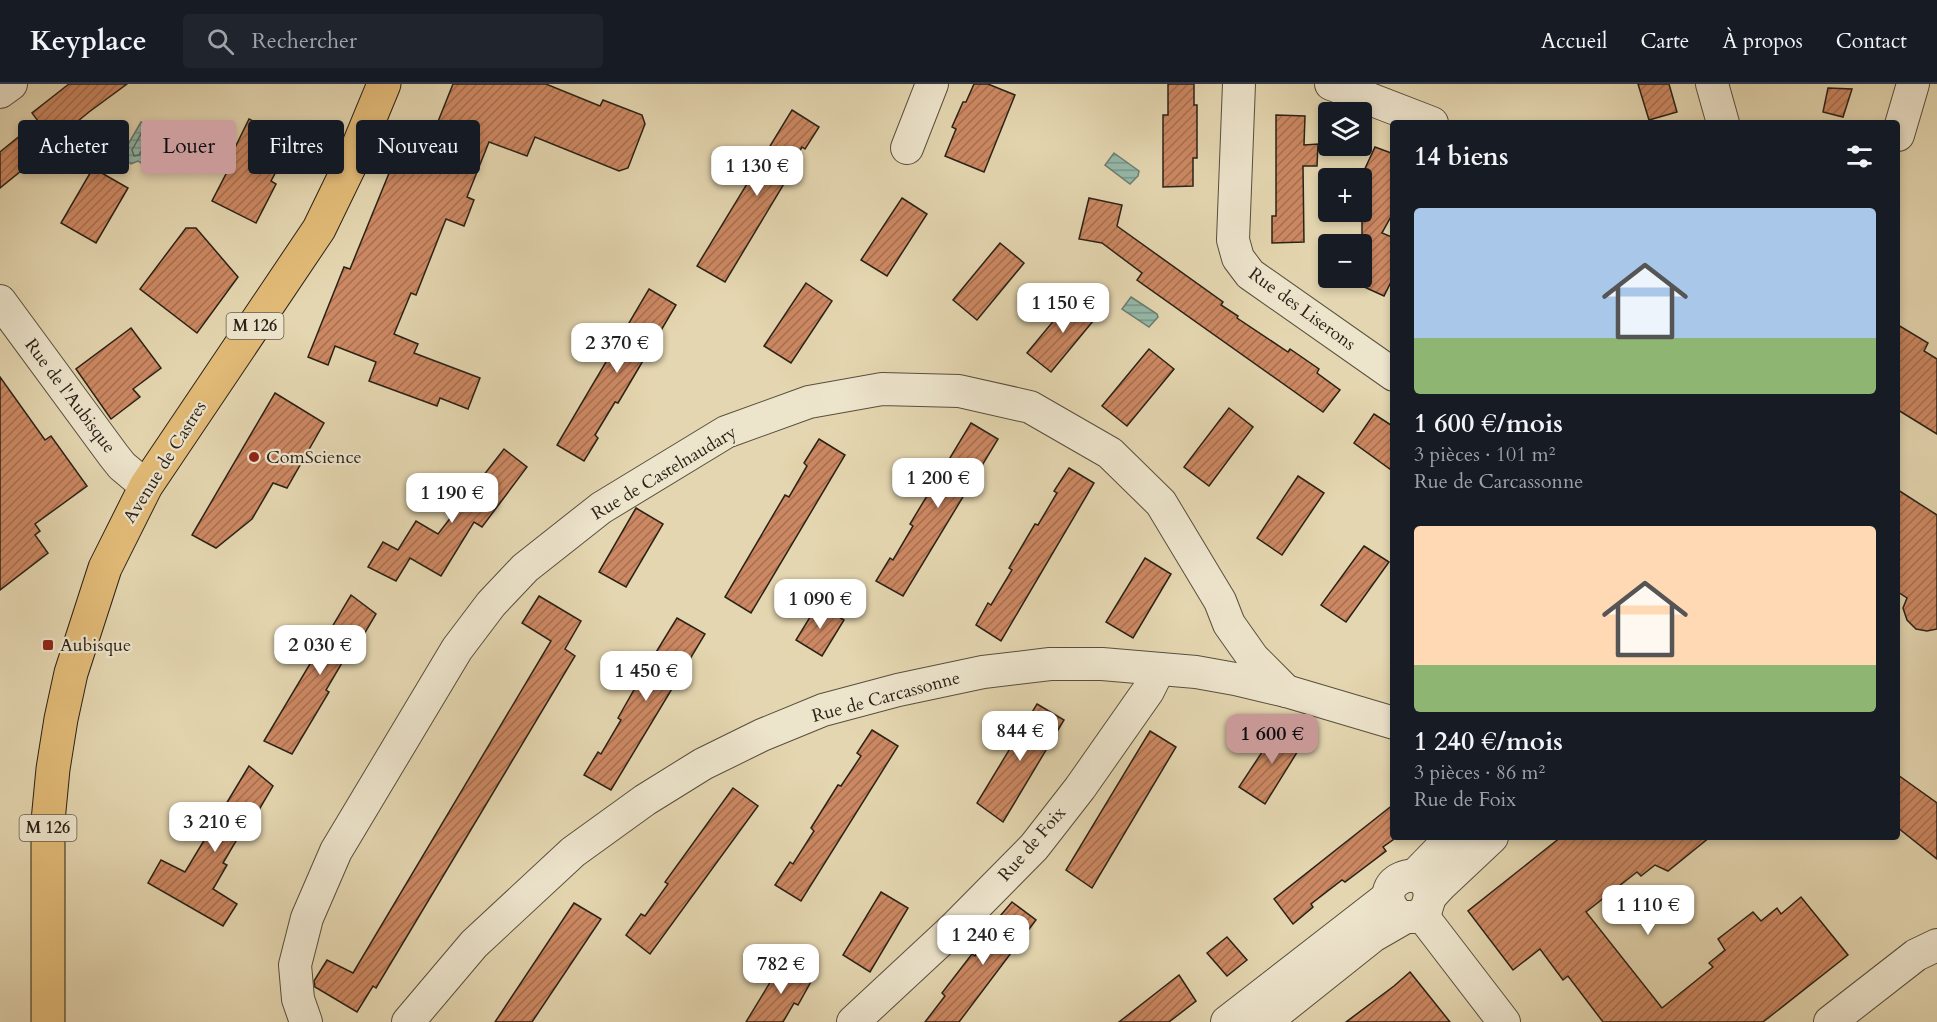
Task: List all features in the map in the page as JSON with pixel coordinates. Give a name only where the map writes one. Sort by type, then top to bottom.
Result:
[{"type":"main road","name":"Avenue de Castres","points":[[48,1022],[48,821],[53,769],[61,719],[81,638],[105,568],[146,486],[319,229],[353,159],[384,84]]},
{"type":"street","points":[[0,93],[10,84]]},
{"type":"street","points":[[907,148],[932,84]]},
{"type":"street","name":"Rue des Liserons","points":[[1239,84],[1233,240],[1238,258],[1250,274],[1390,370]]},
{"type":"street","points":[[1331,84],[1424,120]]},
{"type":"street","points":[[1712,84],[1722,120]]},
{"type":"street","points":[[1900,128],[1913,84]]},
{"type":"street","name":"Rue de l'Aubisque","points":[[0,301],[114,456],[122,466],[146,486]]},
{"type":"street","name":"Rue de Castelnaudary","points":[[306,1022],[298,999],[295,965],[307,918],[336,851],[457,650],[491,604],[525,568],[601,508],[726,432],[809,402],[882,390],[959,391],[1030,407],[1110,453],[1161,503],[1220,601],[1229,624],[1253,658],[1286,691]]},
{"type":"street","points":[[1196,672],[1210,662],[1224,646],[1229,624]]},
{"type":"street","name":"Rue de Carcassonne","points":[[408,1022],[474,944],[573,852],[645,800],[703,764],[762,735],[824,710],[898,690],[983,672],[1050,664],[1102,664],[1196,672],[1286,691],[1390,722]]},
{"type":"street","name":"Rue de Foix","points":[[852,1022],[953,929],[1034,847],[1080,788],[1148,691],[1158,669]]},
{"type":"street","points":[[1227,1022],[1412,900],[1450,840]]},
{"type":"street","points":[[1265,1022],[1488,840]]},
{"type":"street","points":[[1412,900],[1504,1022]]},
{"type":"street","points":[[1830,1022],[1916,956],[1937,945]]},
{"type":"water","points":[[141,122],[141,163],[138,161],[131,164],[129,162],[129,143]]},
{"type":"water","points":[[1114,153],[1139,171],[1138,176],[1130,184],[1105,165]]},
{"type":"water","points":[[1131,297],[1157,314],[1158,317],[1149,327],[1122,309]]},
{"type":"building","points":[[69,84],[127,84],[79,120],[37,120],[32,113]]},
{"type":"building","points":[[453,84],[546,84],[600,106],[603,100],[642,115],[645,124],[628,168],[619,171],[535,137],[527,156],[489,142],[480,164],[480,120],[439,120]]},
{"type":"building","points":[[974,84],[988,84],[1015,95],[984,172],[945,156],[956,129],[952,127]]},
{"type":"building","points":[[1168,84],[1194,84],[1194,105],[1197,105],[1197,158],[1193,158],[1193,186],[1163,187],[1163,115],[1168,115]]},
{"type":"building","points":[[1638,84],[1669,84],[1677,112],[1649,120]]},
{"type":"building","points":[[1828,88],[1852,89],[1843,117],[1823,112]]},
{"type":"building","points":[[792,110],[819,127],[805,149],[802,147],[782,179],[785,182],[725,282],[697,266]]},
{"type":"building","points":[[1276,115],[1305,116],[1304,145],[1318,144],[1317,166],[1303,166],[1304,242],[1272,243],[1272,216],[1276,216]]},
{"type":"building","points":[[248,121],[248,174],[275,174],[271,181],[276,184],[256,223],[212,201],[226,174],[236,174],[236,146]]},
{"type":"building","points":[[18,137],[18,173],[0,188],[0,152]]},
{"type":"building","points":[[1375,147],[1390,153],[1390,218],[1382,233],[1390,236],[1390,284],[1384,296],[1366,288],[1372,288],[1372,234],[1362,234],[1362,222],[1372,222],[1372,168],[1365,168]]},
{"type":"building","points":[[90,174],[104,174],[128,188],[96,243],[61,223]]},
{"type":"building","points":[[389,174],[476,174],[467,197],[474,200],[464,226],[446,219],[416,295],[411,293],[394,334],[418,344],[414,353],[480,378],[468,409],[440,398],[437,406],[369,381],[376,362],[335,346],[328,365],[308,357],[344,267],[350,269]]},
{"type":"building","points":[[902,198],[927,214],[887,276],[861,260]]},
{"type":"building","points":[[1089,198],[1122,205],[1117,226],[1223,302],[1221,305],[1238,316],[1237,318],[1288,352],[1290,349],[1319,369],[1317,373],[1340,390],[1323,412],[1137,280],[1142,273],[1102,243],[1079,239]]},
{"type":"building","points":[[186,228],[196,228],[238,277],[197,333],[140,289]]},
{"type":"building","points":[[1000,243],[1024,263],[977,320],[953,300]]},
{"type":"building","points":[[806,283],[832,301],[791,363],[764,346]]},
{"type":"building","points":[[649,289],[676,305],[618,403],[615,402],[595,435],[598,438],[584,461],[557,445]]},
{"type":"building","points":[[1075,295],[1098,315],[1051,372],[1027,353]]},
{"type":"building","points":[[1900,326],[1928,343],[1924,351],[1937,359],[1937,434],[1900,411]]},
{"type":"building","points":[[131,328],[161,368],[133,389],[140,397],[111,419],[76,369]]},
{"type":"building","points":[[1149,349],[1174,369],[1127,426],[1102,406]]},
{"type":"building","points":[[0,377],[45,440],[51,436],[87,486],[35,524],[40,531],[35,535],[48,553],[0,590]]},
{"type":"building","points":[[275,393],[324,423],[287,488],[273,483],[252,519],[216,548],[192,535]]},
{"type":"building","points":[[1229,408],[1253,427],[1209,486],[1184,467]]},
{"type":"building","points":[[1374,414],[1390,424],[1390,469],[1354,443]]},
{"type":"building","points":[[971,423],[998,439],[903,596],[876,581],[890,558],[893,560],[913,526],[910,524]]},
{"type":"building","points":[[819,439],[845,455],[751,613],[725,597],[785,495],[789,497],[807,466],[804,463]]},
{"type":"building","points":[[504,449],[527,467],[482,527],[474,522],[441,576],[410,558],[396,581],[368,567],[383,542],[398,550],[416,521],[438,534]]},
{"type":"building","points":[[1069,468],[1094,483],[1001,641],[976,625],[988,603],[991,605],[1012,570],[1009,568],[1035,524],[1038,525],[1057,493],[1054,491]]},
{"type":"building","points":[[1298,476],[1324,493],[1282,555],[1257,538]]},
{"type":"building","points":[[1900,491],[1937,515],[1937,629],[1927,631],[1916,629],[1907,620],[1903,608],[1907,598],[1900,593]]},
{"type":"building","points":[[636,508],[663,524],[626,587],[599,572]]},
{"type":"building","points":[[1364,546],[1389,562],[1346,622],[1321,605]]},
{"type":"building","points":[[1145,558],[1171,574],[1133,638],[1106,622]]},
{"type":"building","points":[[351,595],[376,614],[350,658],[346,656],[326,690],[329,692],[292,754],[264,741]]},
{"type":"building","points":[[539,596],[581,621],[565,649],[575,656],[376,988],[373,986],[357,1012],[315,987],[314,981],[327,960],[353,973],[551,641],[522,623]]},
{"type":"building","points":[[818,604],[844,620],[822,656],[796,640]]},
{"type":"building","points":[[677,618],[705,634],[611,790],[584,775],[598,752],[601,754],[621,720],[618,718]]},
{"type":"building","points":[[1037,704],[1064,720],[1003,822],[977,803]]},
{"type":"building","points":[[1280,725],[1304,741],[1265,804],[1239,787]]},
{"type":"building","points":[[872,730],[898,746],[801,901],[775,885],[790,862],[793,864],[814,831],[811,828],[838,785],[841,786],[861,756],[857,753]]},
{"type":"building","points":[[1150,731],[1176,747],[1092,888],[1066,870]]},
{"type":"building","points":[[249,766],[273,786],[247,830],[243,829],[223,863],[227,865],[213,889],[237,904],[223,926],[148,883],[161,860],[185,872]]},
{"type":"building","points":[[1900,776],[1937,803],[1937,859],[1900,830]]},
{"type":"building","points":[[733,788],[758,806],[650,954],[626,935],[641,914],[645,916],[668,884],[665,882]]},
{"type":"building","points":[[1390,807],[1390,840],[1393,840],[1383,847],[1386,851],[1311,904],[1313,907],[1293,924],[1274,899]]},
{"type":"building","points":[[1557,840],[1706,840],[1668,871],[1655,865],[1641,876],[1637,872],[1586,912],[1662,1008],[1713,967],[1709,963],[1725,950],[1718,939],[1753,912],[1761,921],[1777,908],[1781,914],[1801,897],[1848,955],[1763,1022],[1603,1022],[1568,976],[1563,980],[1540,949],[1513,970],[1468,911]]},
{"type":"building","points":[[881,892],[908,908],[870,972],[843,955]]},
{"type":"building","points":[[1012,902],[1036,920],[959,1022],[925,1022],[945,996],[942,993],[972,954],[975,956],[998,925],[995,922]]},
{"type":"building","points":[[574,903],[601,919],[532,1022],[495,1022]]},
{"type":"building","points":[[1227,937],[1247,960],[1227,976],[1207,953]]},
{"type":"building","points":[[783,961],[813,978],[798,1005],[794,1003],[783,1022],[746,1022]]},
{"type":"building","points":[[1410,972],[1450,1022],[1346,1022],[1394,986]]},
{"type":"building","points":[[1179,975],[1196,1001],[1169,1022],[1119,1022]]},
{"type":"place","name":"ComScience","points":[[254,457]]},
{"type":"place","name":"Aubisque","points":[[48,645]]}]
